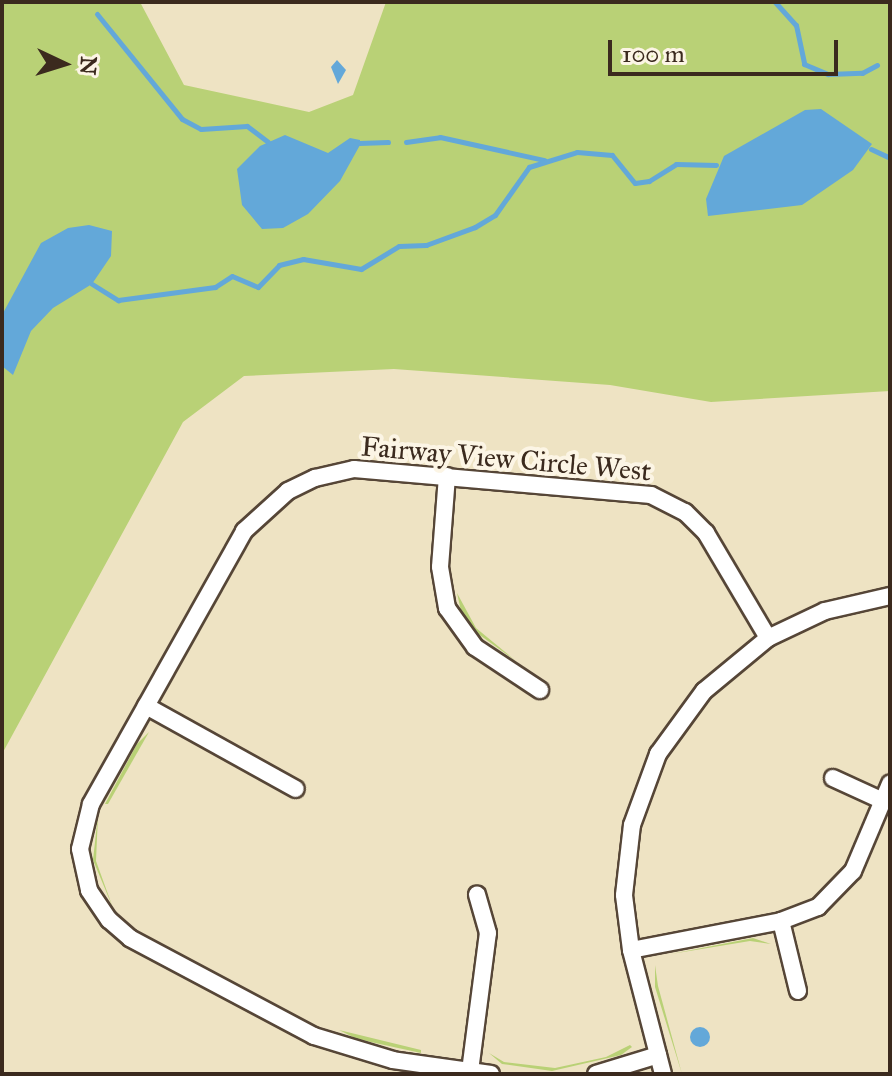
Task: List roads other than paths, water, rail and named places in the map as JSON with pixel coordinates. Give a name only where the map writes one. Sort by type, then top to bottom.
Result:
[{"type":"street","name":"Fairway View Circle West","points":[[491,1074],[393,1060],[328,1041],[144,946],[109,920],[86,881],[83,827],[146,706],[239,540],[271,503],[315,478],[354,469],[629,492],[666,501],[691,517],[711,538],[768,638]]},
{"type":"street","points":[[447,476],[440,567],[447,608],[475,647],[540,690]]},
{"type":"street","points":[[663,1074],[631,950],[625,865],[632,825],[658,754],[704,691],[768,638],[825,611],[890,596]]},
{"type":"street","points":[[146,706],[296,789]]},
{"type":"street","points":[[833,778],[883,801]]},
{"type":"street","points":[[631,950],[781,921],[818,907],[846,882],[890,784]]},
{"type":"street","points":[[470,1071],[488,944],[488,921],[477,895]]},
{"type":"street","points":[[781,921],[798,991]]},
{"type":"street","points":[[596,1074],[658,1055]]},
{"type":"water","points":[[337,60],[346,70],[338,84],[331,67]]},
{"type":"water","points":[[821,109],[872,144],[853,170],[802,205],[708,216],[706,199],[724,156],[805,110]]},
{"type":"water","points":[[285,135],[328,153],[350,138],[360,140],[360,145],[340,181],[308,214],[283,228],[262,229],[242,205],[237,169],[260,146]]},
{"type":"water","points":[[89,225],[112,231],[111,256],[92,284],[53,308],[31,331],[13,375],[2,366],[2,315],[41,243],[68,228]]},
{"type":"water","points":[[700,1027],[707,1030],[710,1037],[707,1044],[700,1047],[693,1044],[690,1037],[693,1030]]},
{"type":"waterway","points":[[775,2],[796,25],[804,64],[828,74],[862,73],[877,65]]},
{"type":"waterway","points":[[97,14],[182,119],[201,129],[247,126],[268,142]]},
{"type":"waterway","points":[[406,142],[440,137],[544,160]]},
{"type":"waterway","points":[[359,143],[388,142]]},
{"type":"waterway","points":[[871,149],[890,158]]},
{"type":"waterway","points":[[92,284],[118,300],[215,287],[232,276],[258,287],[279,265],[303,259],[361,269],[399,246],[426,245],[475,227],[495,215],[529,167],[577,152],[612,155],[635,183],[649,181],[676,164],[716,165]]}]
